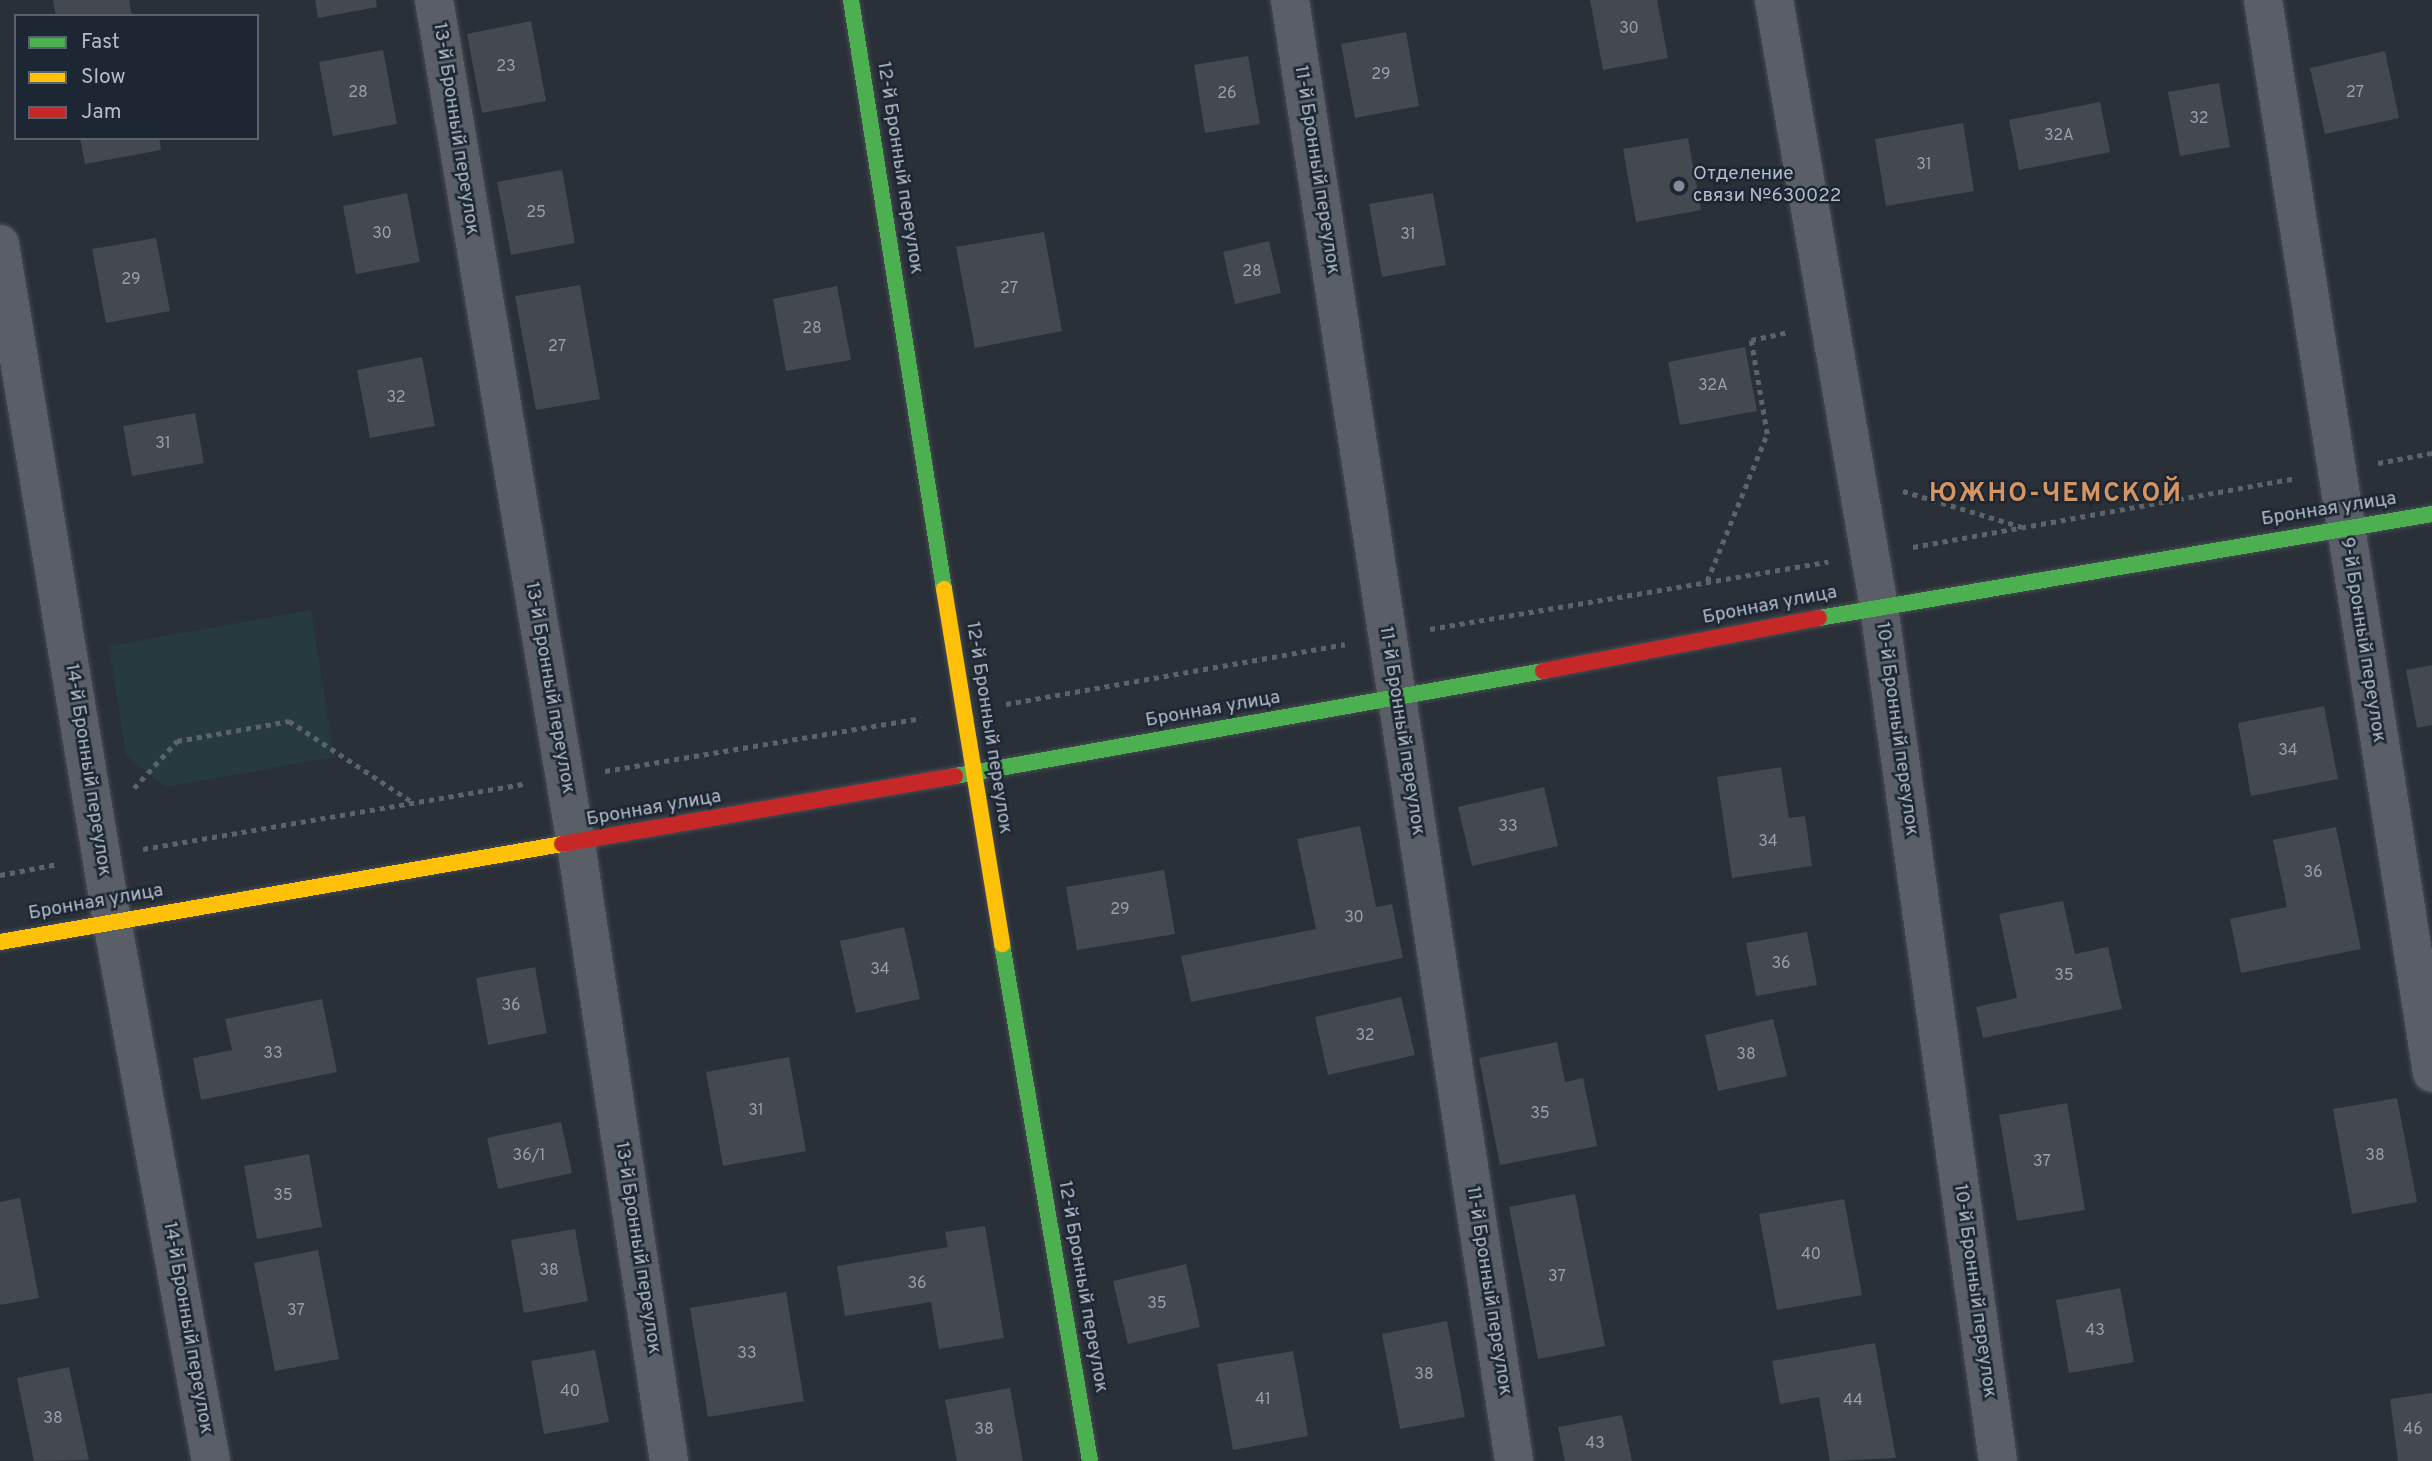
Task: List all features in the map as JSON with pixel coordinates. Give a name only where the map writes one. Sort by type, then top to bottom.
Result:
[{"type":"street","name":"13-й Бронный переулок","points":[[434,0],[576,844],[668,1461]]},
{"type":"street","name":"12-й Бронный переулок","points":[[851,0],[973,773],[1090,1461]]},
{"type":"street","name":"11-й Бронный переулок","points":[[1290,0],[1514,1461]]},
{"type":"street","name":"10-й Бронный переулок","points":[[1774,0],[1879,607],[1998,1461]]},
{"type":"street","name":"9-й Бронный переулок","points":[[2263,0],[2343,528],[2432,1073]]},
{"type":"street","name":"14-й Бронный переулок","points":[[0,244],[112,921],[211,1461]]},
{"type":"street","name":"Бронная улица","points":[[0,942],[576,844],[1396,699],[1879,607],[2432,514]]},
{"type":"path","points":[[1707,582],[1767,434],[1751,340],[1797,331],[1825,298]]},
{"type":"path","points":[[0,874],[1870,555],[2432,453]]},
{"type":"path","points":[[1856,477],[2023,527]]},
{"type":"path","points":[[133,790],[177,741],[289,720],[414,803]]},
{"type":"green space","points":[[311,610],[334,757],[166,787],[126,756],[109,646]]},
{"type":"building","points":[[53,0],[129,0],[132,14],[56,14]]},
{"type":"building","points":[[315,0],[376,0],[377,7],[318,18]]},
{"type":"building","points":[[1590,0],[1657,0],[1668,58],[1603,70]]},
{"type":"building","points":[[531,21],[546,101],[482,113],[467,34]]},
{"type":"building","points":[[1406,32],[1419,106],[1355,118],[1341,44]]},
{"type":"building","points":[[383,50],[397,124],[333,136],[319,62]]},
{"type":"building","points":[[2385,51],[2399,118],[2325,134],[2310,68]]},
{"type":"building","points":[[1248,56],[1260,124],[1205,133],[1194,65]]},
{"type":"building","points":[[2219,83],[2230,147],[2180,156],[2168,92]]},
{"type":"building","points":[[2100,102],[2110,152],[2019,170],[2009,120]]},
{"type":"building","points":[[1963,123],[1974,191],[1886,206],[1875,139]]},
{"type":"building","points":[[1688,138],[1701,210],[1636,222],[1623,149]]},
{"type":"building","points":[[80,140],[159,140],[161,150],[85,164]]},
{"type":"building","points":[[562,170],[575,243],[511,255],[497,182]]},
{"type":"building","points":[[407,193],[420,262],[356,274],[343,206]]},
{"type":"building","points":[[1433,193],[1446,265],[1382,277],[1369,204]]},
{"type":"building","points":[[1044,232],[1062,331],[975,348],[956,247]]},
{"type":"building","points":[[156,238],[170,311],[106,323],[92,249]]},
{"type":"building","points":[[1269,241],[1281,293],[1235,304],[1223,252]]},
{"type":"building","points":[[580,285],[600,399],[536,410],[515,296]]},
{"type":"building","points":[[837,286],[851,360],[786,371],[773,299]]},
{"type":"building","points":[[1745,347],[1757,411],[1680,425],[1668,362]]},
{"type":"building","points":[[422,357],[435,426],[370,438],[357,370]]},
{"type":"building","points":[[195,413],[204,463],[132,476],[123,426]]},
{"type":"building","points":[[2432,665],[2432,725],[2417,728],[2406,670]]},
{"type":"building","points":[[2324,706],[2338,779],[2251,796],[2238,723]]},
{"type":"building","points":[[1781,767],[1789,818],[1805,816],[1812,866],[1732,878],[1717,777]]},
{"type":"building","points":[[1544,787],[1558,846],[1472,866],[1458,807]]},
{"type":"building","points":[[1360,826],[1376,907],[1392,904],[1403,958],[1191,1002],[1181,956],[1316,929],[1297,839]]},
{"type":"building","points":[[2336,827],[2361,949],[2241,973],[2230,919],[2287,907],[2273,840]]},
{"type":"building","points":[[1164,870],[1175,934],[1077,950],[1066,887]]},
{"type":"building","points":[[2063,901],[2075,954],[2108,947],[2122,1009],[1983,1038],[1976,1007],[2017,998],[1999,914]]},
{"type":"building","points":[[904,927],[920,999],[856,1013],[840,941]]},
{"type":"building","points":[[1807,932],[1817,985],[1756,996],[1746,943]]},
{"type":"building","points":[[535,967],[547,1033],[488,1045],[476,978]]},
{"type":"building","points":[[1401,997],[1415,1055],[1328,1075],[1315,1017]]},
{"type":"building","points":[[322,999],[337,1072],[201,1100],[193,1058],[232,1050],[225,1019]]},
{"type":"building","points":[[1773,1019],[1787,1076],[1718,1091],[1705,1035]]},
{"type":"building","points":[[1557,1042],[1565,1082],[1583,1078],[1597,1146],[1500,1165],[1479,1058]]},
{"type":"building","points":[[789,1057],[806,1151],[723,1166],[706,1072]]},
{"type":"building","points":[[2397,1098],[2417,1202],[2352,1214],[2333,1109]]},
{"type":"building","points":[[2067,1103],[2085,1210],[2017,1221],[1999,1115]]},
{"type":"building","points":[[561,1122],[572,1173],[498,1189],[487,1138]]},
{"type":"building","points":[[309,1154],[322,1227],[257,1239],[244,1166]]},
{"type":"building","points":[[1575,1194],[1605,1346],[1538,1359],[1509,1207]]},
{"type":"building","points":[[20,1198],[39,1298],[0,1305],[0,1202]]},
{"type":"building","points":[[1844,1199],[1862,1295],[1777,1310],[1759,1214]]},
{"type":"building","points":[[985,1226],[1004,1338],[939,1349],[931,1302],[845,1316],[837,1266],[948,1247],[945,1232]]},
{"type":"building","points":[[575,1229],[588,1301],[524,1313],[511,1240]]},
{"type":"building","points":[[318,1250],[339,1359],[275,1371],[254,1263]]},
{"type":"building","points":[[1186,1264],[1200,1327],[1128,1344],[1113,1281]]},
{"type":"building","points":[[2120,1288],[2134,1362],[2069,1373],[2056,1300]]},
{"type":"building","points":[[786,1292],[804,1401],[708,1417],[690,1308]]},
{"type":"building","points":[[1447,1321],[1465,1417],[1400,1429],[1382,1334]]},
{"type":"building","points":[[1875,1343],[1896,1458],[1830,1461],[1819,1397],[1780,1404],[1772,1361]]},
{"type":"building","points":[[595,1350],[609,1422],[544,1434],[531,1361]]},
{"type":"building","points":[[1293,1351],[1308,1436],[1233,1450],[1217,1364]]},
{"type":"building","points":[[69,1367],[89,1460],[34,1461],[17,1378]]},
{"type":"building","points":[[1010,1388],[1023,1461],[957,1461],[945,1400]]},
{"type":"building","points":[[2432,1393],[2432,1461],[2398,1461],[2390,1399]]},
{"type":"building","points":[[1622,1415],[1632,1461],[1565,1461],[1558,1427]]},
{"type":"traffic: fast","points":[[851,0],[944,589]]},
{"type":"traffic: fast","points":[[1819,618],[2432,514]]},
{"type":"traffic: fast","points":[[955,776],[1543,671]]},
{"type":"traffic: fast","points":[[1002,944],[1090,1461]]},
{"type":"traffic: slow","points":[[944,589],[1002,944]]},
{"type":"traffic: slow","points":[[0,942],[562,844]]},
{"type":"traffic: jam","points":[[1543,671],[1819,618]]},
{"type":"traffic: jam","points":[[562,844],[955,776]]},
{"type":"place","name":"Отделение связи №630022","points":[[1679,186]]},
{"type":"district","name":"ЮЖНО-ЧЕМСКОЙ","points":[[2056,495]]}]
